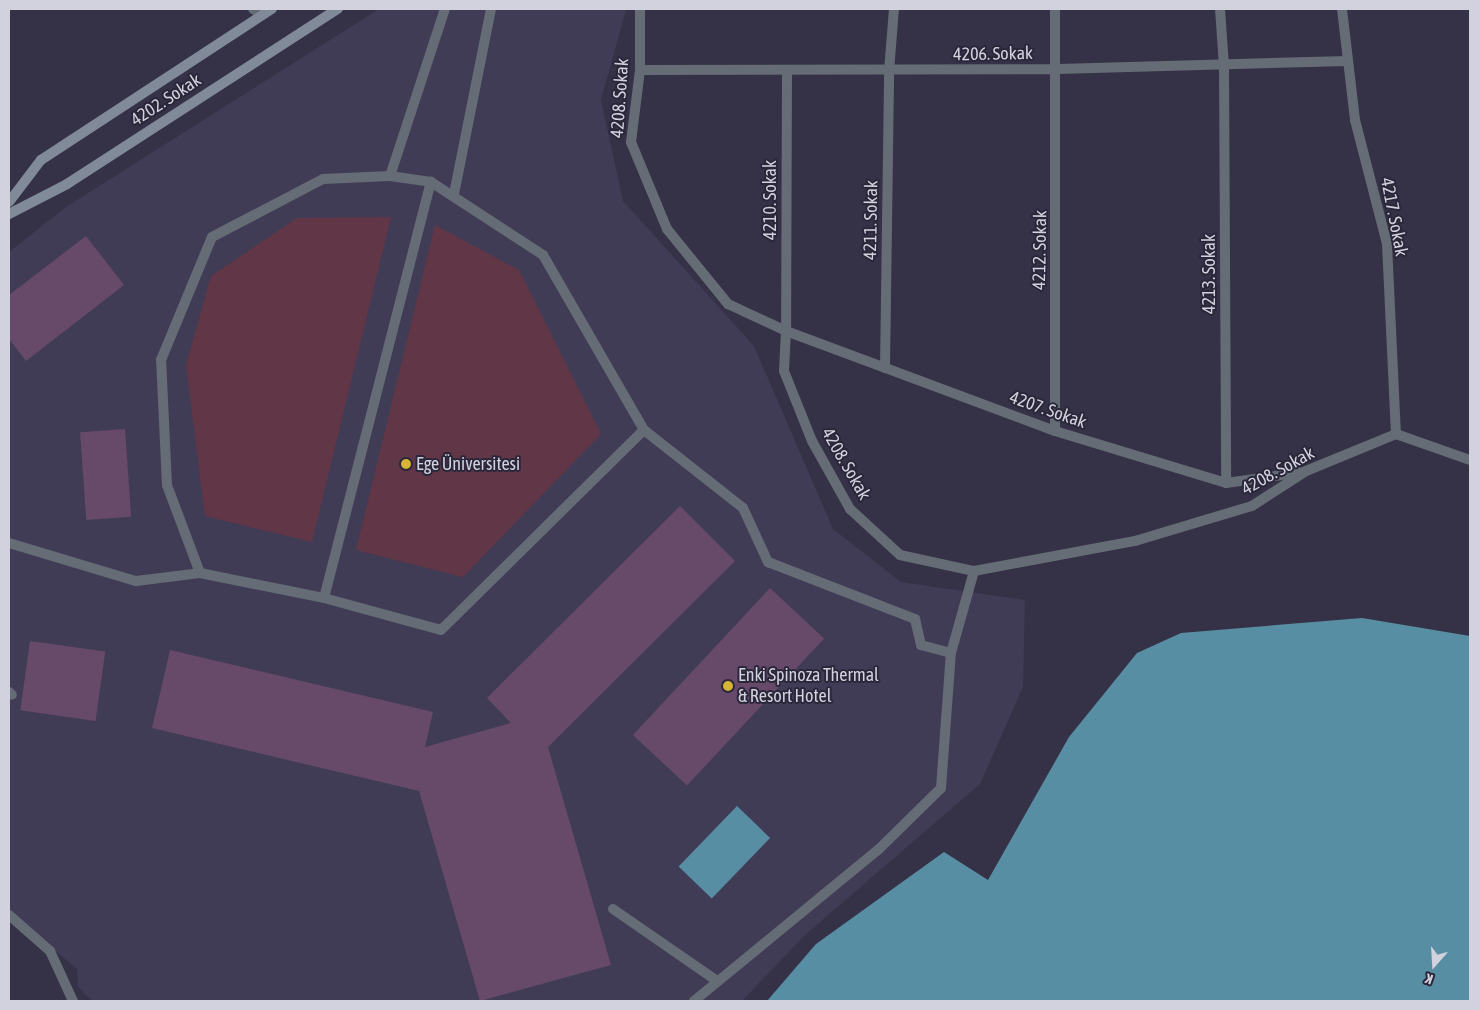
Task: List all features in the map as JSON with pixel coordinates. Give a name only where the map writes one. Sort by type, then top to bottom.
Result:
[{"type":"street","points":[[253,9],[268,12]]},
{"type":"street","name":"4202. Sokak","points":[[9,214],[67,184],[338,9]]},
{"type":"street","points":[[390,176],[445,9]]},
{"type":"street","points":[[454,194],[491,9]]},
{"type":"street","name":"4208. Sokak","points":[[640,9],[640,70],[631,142],[667,228],[728,304],[786,331],[784,371],[812,441],[850,509],[900,554],[974,571],[1135,540],[1242,509],[1306,471],[1396,434]]},
{"type":"street","name":"4211. Sokak","points":[[885,368],[889,71],[894,9]]},
{"type":"street","name":"4212. Sokak","points":[[1055,9],[1058,69],[1055,431]]},
{"type":"street","name":"4213. Sokak","points":[[1220,9],[1224,66],[1226,483]]},
{"type":"street","name":"4217. Sokak","points":[[1342,9],[1355,120],[1387,244],[1396,434]]},
{"type":"street","name":"4202. Sokak","points":[[9,202],[41,160],[268,12]]},
{"type":"street","name":"4206. Sokak","points":[[640,70],[889,71],[1058,69],[1224,66],[1347,60]]},
{"type":"street","name":"4210. Sokak","points":[[786,331],[787,71]]},
{"type":"street","points":[[200,573],[167,485],[161,360],[212,237],[323,179],[390,176],[431,182],[454,194],[543,255],[644,430],[743,508],[768,562],[915,619],[921,645],[951,653]]},
{"type":"street","points":[[324,598],[431,182]]},
{"type":"street","name":"4207. Sokak","points":[[786,331],[1055,431],[1226,483],[1306,471]]},
{"type":"street","points":[[9,544],[136,581],[200,573],[324,598],[441,630],[644,430]]},
{"type":"street","points":[[1396,434],[1470,460]]},
{"type":"street","points":[[694,1001],[878,850],[941,788],[951,653],[974,571]]},
{"type":"street","points":[[613,909],[717,981]]},
{"type":"street","points":[[9,915],[50,951],[73,1001]]},
{"type":"shaded area","name":"Ege Üniversitesi","points":[[379,9],[626,10],[601,100],[623,201],[754,346],[833,529],[901,582],[1025,600],[1023,687],[980,784],[805,935],[742,1001],[92,1001],[78,987],[77,969],[9,911],[9,252],[66,207]]},
{"type":"shaded area","points":[[391,217],[312,542],[205,516],[186,365],[211,276],[297,218]]},
{"type":"shaded area","points":[[435,225],[519,270],[601,434],[463,577],[356,550]]},
{"type":"water","points":[[1362,618],[1470,636],[1470,1001],[767,1001],[816,944],[944,852],[988,880],[1069,737],[1137,653],[1181,633]]},
{"type":"water","points":[[737,806],[770,838],[712,898],[679,866]]},
{"type":"building","points":[[86,236],[124,285],[26,361],[9,339],[9,295]]},
{"type":"building","points":[[125,429],[131,517],[86,520],[80,432]]},
{"type":"building","points":[[680,506],[735,561],[548,747],[611,965],[480,1001],[419,791],[152,728],[170,650],[433,712],[425,747],[511,723],[487,698]]},
{"type":"building","name":"Enki Spinoza Thermal & Resort Hotel","points":[[770,588],[824,638],[687,785],[633,735]]},
{"type":"building","points":[[30,641],[105,652],[96,721],[20,710]]},
{"type":"place","name":"Ege Üniversitesi","points":[[406,464]]},
{"type":"place","name":"Enki Spinoza Thermal & Resort Hotel","points":[[728,686]]}]
